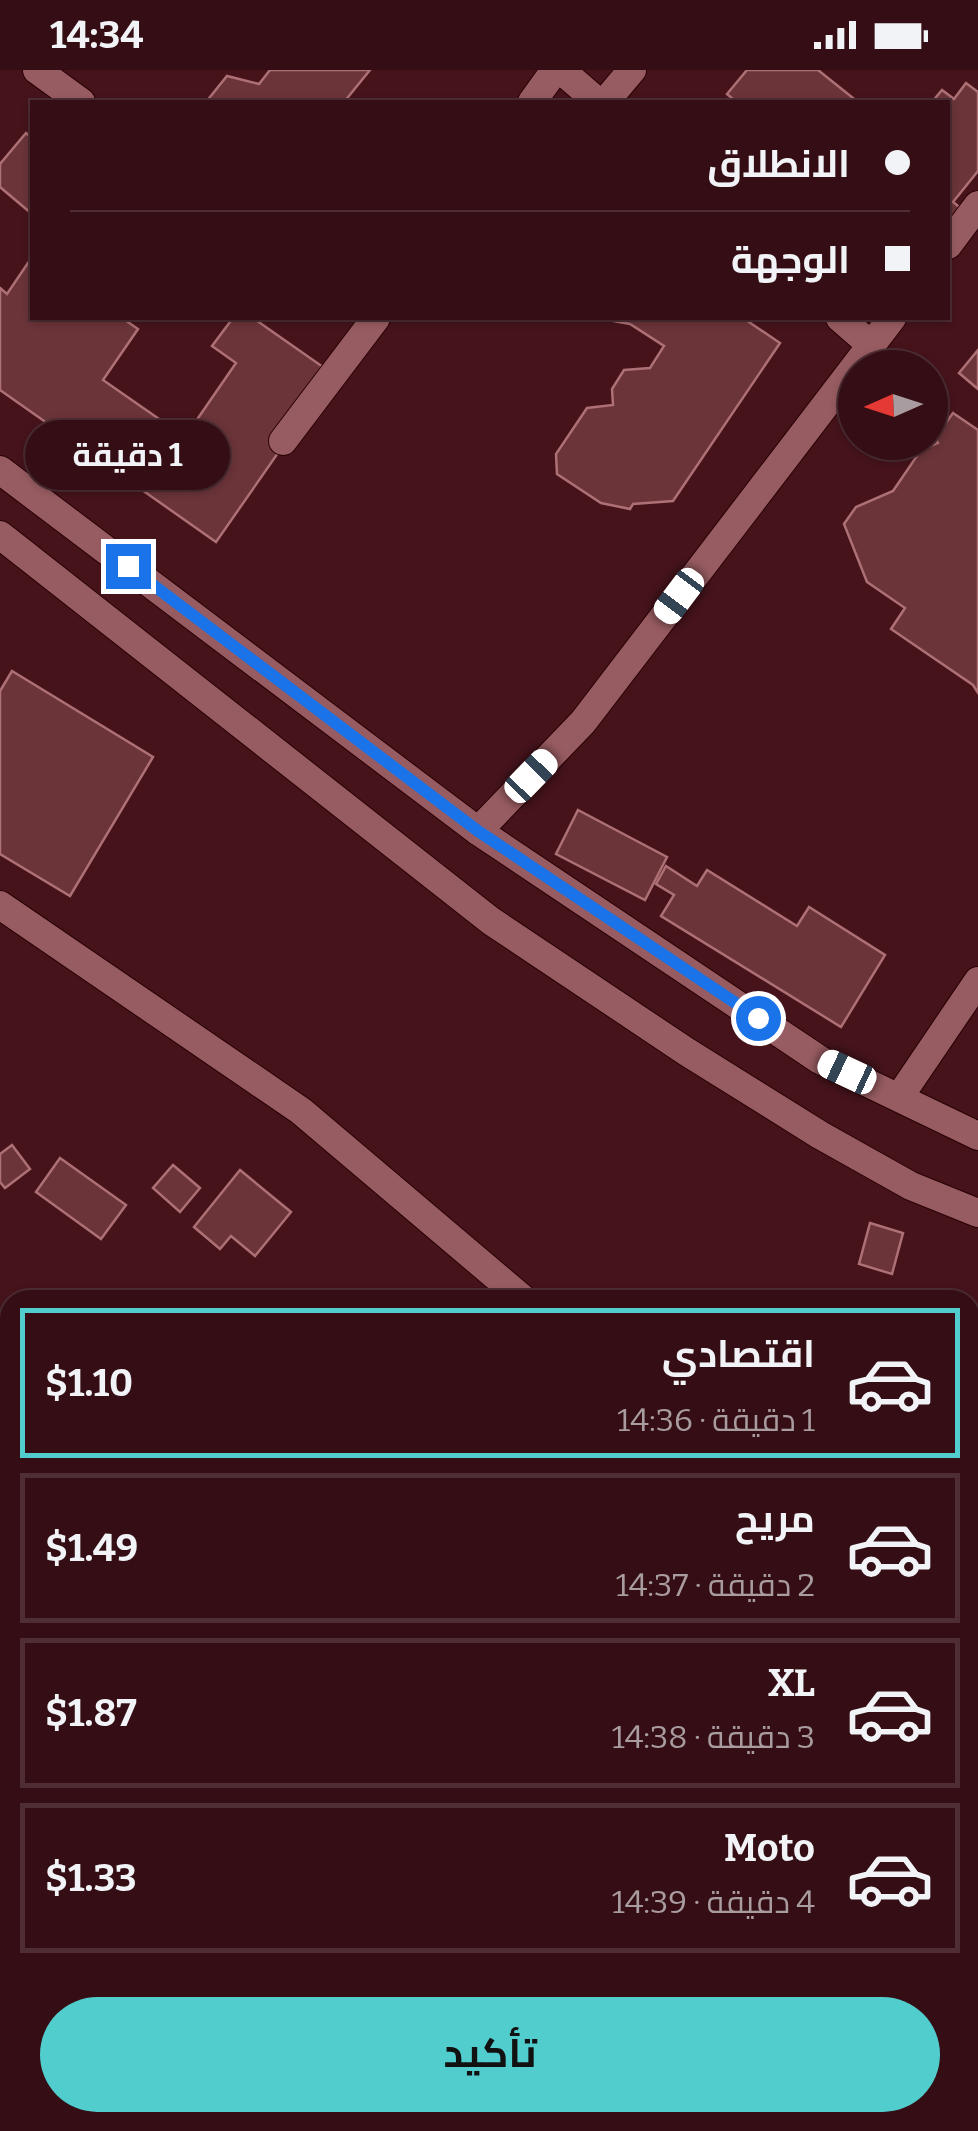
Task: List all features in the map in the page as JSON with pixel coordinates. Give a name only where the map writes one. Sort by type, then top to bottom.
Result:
[{"type":"street","points":[[36,70],[78,100]]},
{"type":"street","points":[[534,100],[558,70],[598,100]]},
{"type":"street","points":[[603,100],[632,70]]},
{"type":"street","points":[[950,242],[978,206]]},
{"type":"street","points":[[282,441],[374,320]]},
{"type":"street","points":[[842,320],[871,344]]},
{"type":"street","points":[[478,831],[583,722],[890,320]]},
{"type":"street","points":[[0,470],[478,831],[820,1060],[978,1136]]},
{"type":"street","points":[[0,534],[491,921],[686,1052],[820,1135],[911,1186],[978,1213]]},
{"type":"street","points":[[0,905],[301,1111],[512,1290]]},
{"type":"street","points":[[900,1096],[978,981]]},
{"type":"building","points":[[270,70],[370,70],[346,100],[208,100],[227,76],[259,84]]},
{"type":"building","points":[[747,70],[818,70],[856,100],[734,100],[727,94]]},
{"type":"building","points":[[966,83],[978,92],[978,171],[953,202],[962,209],[950,224],[950,100],[934,100],[942,90],[954,99]]},
{"type":"building","points":[[26,133],[30,136],[30,212],[0,187],[0,164]]},
{"type":"building","points":[[30,260],[30,320],[125,320],[138,329],[103,380],[185,437],[236,363],[212,346],[232,320],[256,320],[333,374],[216,542],[0,390],[0,288],[7,294]]},
{"type":"building","points":[[608,320],[746,320],[780,343],[673,501],[633,504],[630,509],[601,503],[557,474],[556,454],[587,408],[613,405],[612,389],[624,370],[650,368],[664,346],[630,324]]},
{"type":"building","points":[[978,350],[978,389],[959,373]]},
{"type":"building","points":[[953,413],[978,430],[978,693],[973,685],[891,629],[905,608],[867,582],[844,524],[856,507],[893,491],[914,460],[948,460],[948,420]]},
{"type":"building","points":[[12,671],[153,757],[70,896],[0,854],[0,691]]},
{"type":"building","points":[[578,810],[667,857],[645,900],[556,854]]},
{"type":"building","points":[[666,866],[697,886],[707,870],[797,926],[809,907],[885,955],[841,1027],[661,916],[674,895],[656,884]]},
{"type":"building","points":[[12,1145],[30,1169],[5,1188],[0,1182],[0,1154]]},
{"type":"building","points":[[60,1158],[126,1205],[101,1239],[36,1192]]},
{"type":"building","points":[[173,1165],[200,1188],[180,1212],[153,1188]]},
{"type":"building","points":[[240,1170],[291,1212],[255,1256],[231,1236],[220,1249],[194,1227]]},
{"type":"building","points":[[870,1223],[903,1233],[892,1274],[859,1264]]},
{"type":"route","points":[[128,566],[478,831],[758,1018]]}]
